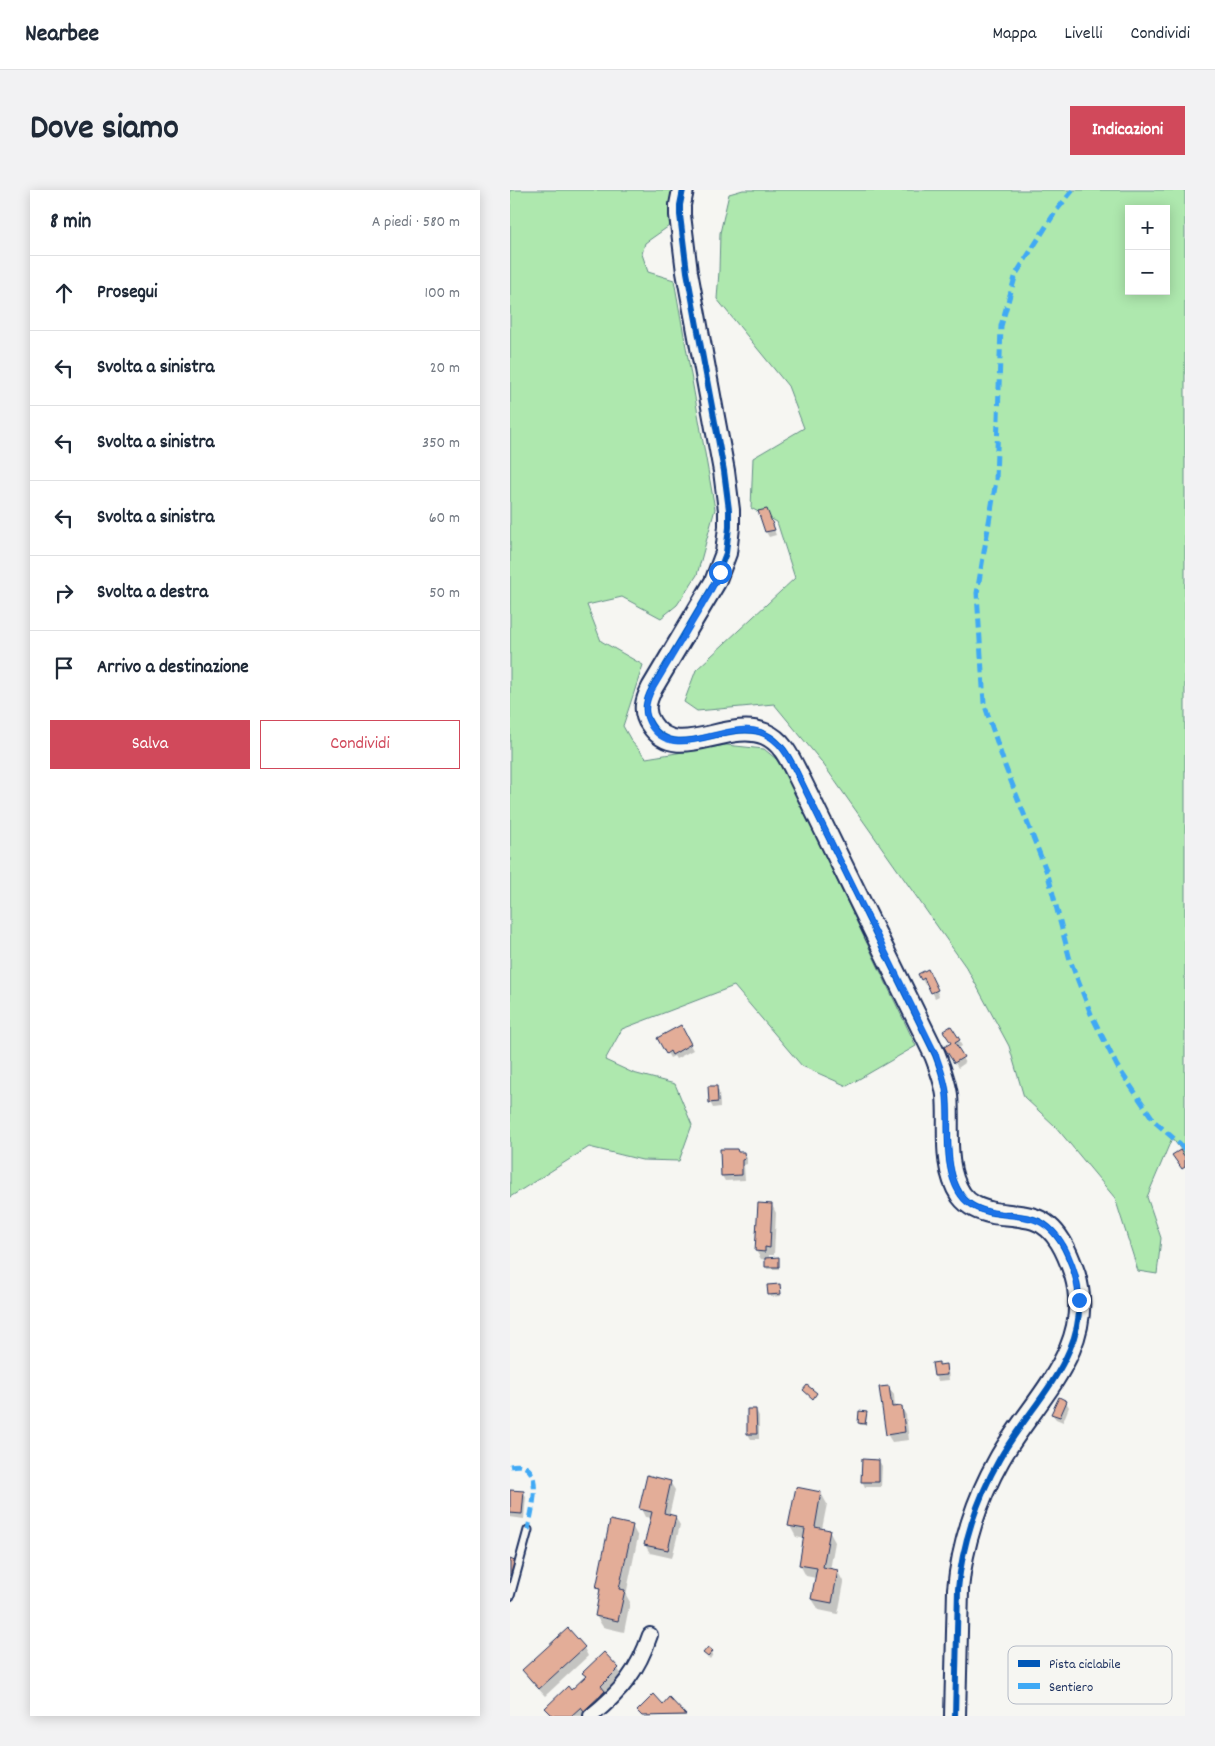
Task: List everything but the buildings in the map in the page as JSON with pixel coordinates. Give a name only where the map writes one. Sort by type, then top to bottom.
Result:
[{"type":"street","points":[[682,190],[680,216],[687,272],[726,480],[729,527],[726,553],[715,582],[652,688],[646,703],[647,716],[658,734],[668,740],[682,742],[734,730],[751,730],[770,736],[784,750],[936,1055],[946,1089],[950,1166],[958,1191],[967,1202],[980,1210],[1034,1219],[1047,1227],[1062,1244],[1078,1287],[1079,1318],[1072,1346],[1057,1375],[999,1459],[982,1495],[968,1539],[960,1570],[958,1589],[955,1716]]},
{"type":"street","points":[[591,1716],[617,1692],[634,1672],[644,1654],[650,1635]]},
{"type":"lane","points":[[510,1596],[528,1530]]},
{"type":"green space","points":[[510,190],[672,190],[672,224],[645,243],[642,254],[648,272],[674,280],[715,509],[697,575],[677,605],[661,618],[622,597],[587,605],[601,641],[643,665],[623,726],[632,742],[646,758],[726,745],[764,749],[781,763],[916,1046],[847,1086],[802,1066],[734,986],[622,1029],[605,1060],[633,1073],[675,1084],[692,1125],[679,1161],[642,1160],[589,1147],[510,1197]]},
{"type":"green space","points":[[743,190],[1185,190],[1185,1155],[1172,1138],[1147,1197],[1161,1238],[1157,1274],[1138,1271],[1115,1198],[1055,1126],[1024,1097],[1009,1046],[968,970],[821,761],[774,704],[697,711],[684,702],[696,670],[795,578],[777,522],[751,508],[753,458],[804,428],[788,386],[717,299],[720,233],[729,194]]},
{"type":"marked path","points":[[1073,190],[1056,211],[1016,274],[1001,326],[996,481],[977,593],[984,703],[1005,766],[1048,875],[1070,960],[1091,1014],[1117,1066],[1155,1122],[1180,1144],[1185,1151]]},
{"type":"marked path","points":[[510,1466],[522,1466],[529,1470],[533,1478],[534,1499],[528,1530]]},
{"type":"cycle path","points":[[683,190],[680,215],[687,272],[724,471],[729,510],[729,527],[726,553],[715,582],[652,688],[647,701],[648,719],[662,735],[674,740],[688,741],[735,731],[750,731],[771,737],[785,751],[935,1055],[947,1095],[948,1146],[951,1172],[961,1195],[975,1207],[993,1213],[1034,1219],[1042,1223],[1055,1234],[1069,1258],[1075,1275],[1079,1302],[1077,1327],[1069,1351],[1057,1374],[1012,1438],[999,1460],[977,1506],[967,1539],[958,1589],[955,1716]]},
{"type":"route","points":[[720,572],[709,594],[652,688],[645,707],[648,720],[658,734],[668,740],[682,742],[734,730],[751,730],[770,736],[784,750],[936,1055],[946,1089],[950,1166],[958,1191],[971,1206],[980,1210],[1034,1219],[1051,1230],[1065,1250],[1070,1262],[1078,1287],[1079,1300]]}]
